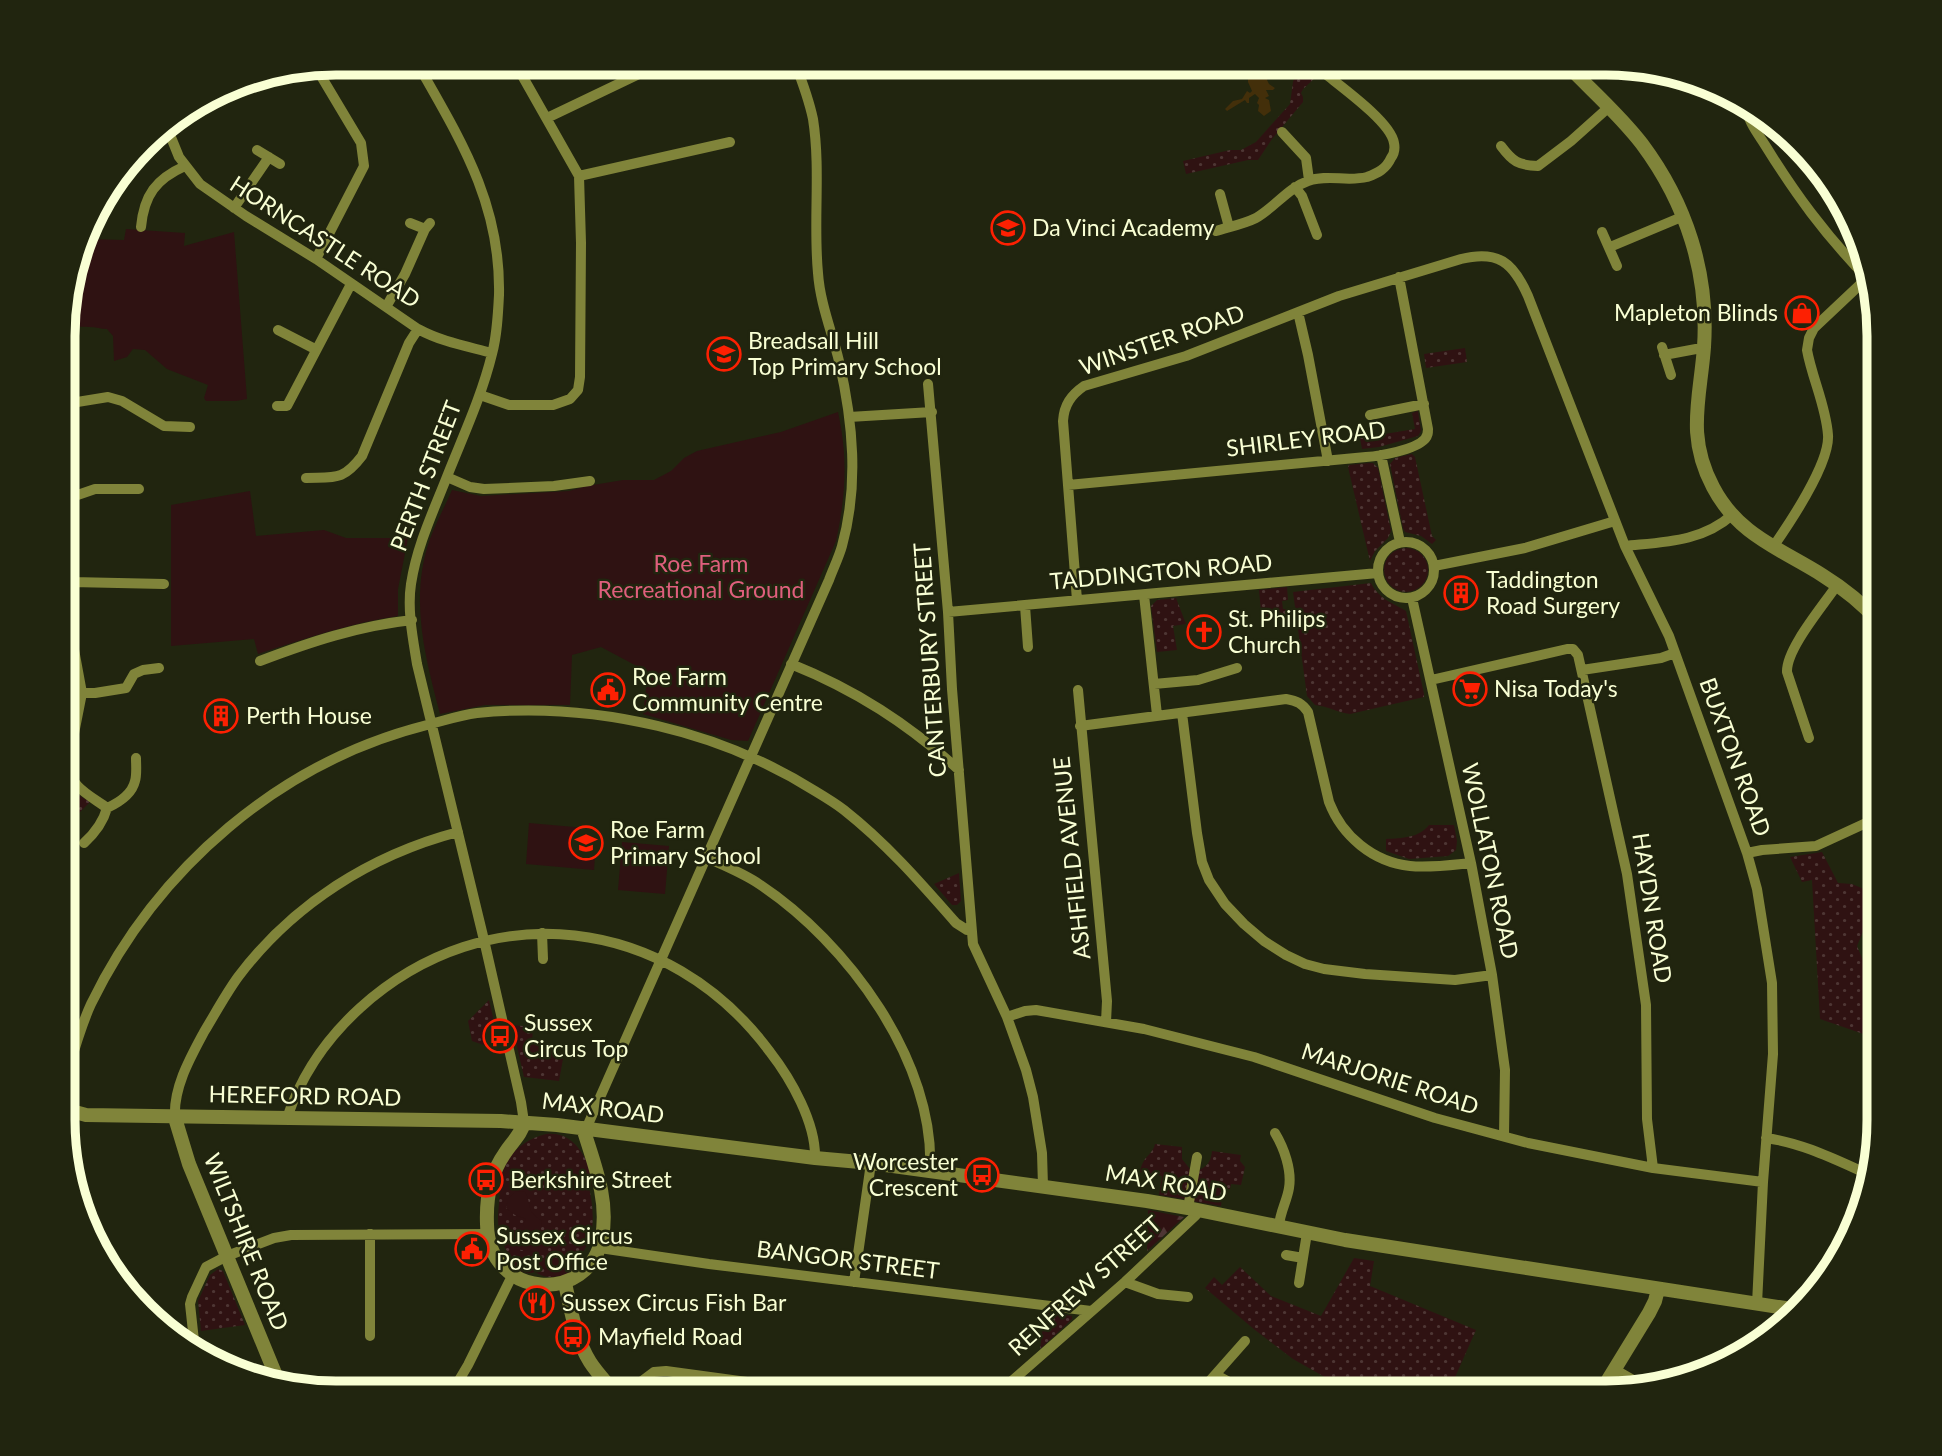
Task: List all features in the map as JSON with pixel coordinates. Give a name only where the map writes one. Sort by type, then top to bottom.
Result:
[{"type":"street","name":"PERTH STREET","points":[[423,75],[464,147],[488,204],[495,238],[499,283],[492,353],[480,395],[423,536],[410,587],[416,662],[484,940],[524,1122]]},
{"type":"street","points":[[480,395],[509,405],[553,405],[570,399],[578,390],[580,377],[579,176],[522,75]]},
{"type":"street","points":[[547,118],[630,75]]},
{"type":"street","points":[[524,1122],[523,1129],[493,1174],[487,1207],[487,1234],[492,1250],[512,1276],[531,1283],[565,1283],[589,1265],[600,1248],[604,1222],[601,1184],[584,1128],[842,548],[853,492],[849,417],[839,361],[818,276],[813,119],[800,75]]},
{"type":"street","points":[[1216,231],[1256,218],[1295,187],[1309,180],[1367,177],[1386,167],[1394,153],[1394,142],[1388,129],[1333,75]]},
{"type":"street","points":[[1577,75],[1641,142],[1684,216],[1692,239],[1702,280],[1705,313],[1696,421],[1697,442],[1705,470],[1721,502],[1748,531],[1837,585],[1867,610]]},
{"type":"street","points":[[316,259],[364,166],[361,143],[321,76]]},
{"type":"street","points":[[1501,146],[1512,160],[1538,166],[1609,107]]},
{"type":"street","points":[[1750,118],[1798,199],[1858,270]]},
{"type":"street","points":[[1282,132],[1306,158],[1309,180]]},
{"type":"street","name":"HORNCASTLE ROAD","points":[[170,135],[179,157],[200,184],[234,208],[316,259],[418,329],[450,343],[492,353]]},
{"type":"street","points":[[579,176],[713,152],[730,142]]},
{"type":"street","points":[[257,150],[280,164]]},
{"type":"street","points":[[234,208],[269,157]]},
{"type":"street","points":[[128,216],[142,222],[146,200],[153,188],[166,176],[185,166]]},
{"type":"street","points":[[1295,187],[1302,196],[1317,235]]},
{"type":"street","points":[[1220,194],[1230,227]]},
{"type":"street","points":[[1610,247],[1684,216]]},
{"type":"street","points":[[386,307],[427,226],[410,223]]},
{"type":"street","points":[[1602,232],[1617,266]]},
{"type":"street","name":"WINSTER ROAD","points":[[1077,600],[1063,415],[1068,401],[1078,390],[1091,383],[1185,356],[1339,296],[1399,277],[1473,256],[1491,256],[1503,261]]},
{"type":"street","name":"BUXTON ROAD","points":[[1503,261],[1521,279],[1625,546],[1662,619],[1747,853],[1757,889],[1772,983],[1773,1054],[1757,1304]]},
{"type":"street","name":"SHIRLEY ROAD","points":[[1068,485],[1381,455],[1411,447],[1424,440],[1428,429],[1399,277]]},
{"type":"street","points":[[1773,548],[1807,494],[1828,447],[1827,428],[1807,350],[1810,338],[1814,328],[1861,282]]},
{"type":"street","points":[[277,406],[287,406],[351,284]]},
{"type":"street","points":[[1298,312],[1328,461]]},
{"type":"street","points":[[306,478],[334,477],[352,470],[362,456],[409,343],[418,329]]},
{"type":"street","points":[[278,330],[289,341],[315,349]]},
{"type":"street","points":[[1671,375],[1663,351],[1704,350]]},
{"type":"street","name":"CANTERBURY STREET","points":[[928,384],[971,931]]},
{"type":"street","points":[[75,402],[108,397],[122,401],[164,426],[190,428]]},
{"type":"street","points":[[1370,415],[1424,404]]},
{"type":"street","points":[[849,417],[932,412]]},
{"type":"street","points":[[1381,455],[1400,542]]},
{"type":"street","points":[[447,477],[470,487],[484,489],[575,479],[590,481]]},
{"type":"street","points":[[75,495],[95,489],[139,489]]},
{"type":"street","points":[[1625,546],[1693,537],[1724,523],[1732,516]]},
{"type":"street","points":[[1434,566],[1525,548],[1615,521]]},
{"type":"street","points":[[1400,542],[1410,542],[1421,547],[1429,554],[1434,566],[1434,576],[1429,586],[1422,594],[1412,598],[1390,593],[1382,584],[1378,573],[1379,561],[1384,553],[1400,542]]},
{"type":"street","name":"TADDINGTON ROAD","points":[[948,612],[1378,573]]},
{"type":"street","points":[[75,582],[164,584]]},
{"type":"street","points":[[1809,738],[1787,672],[1787,664],[1793,649],[1837,585]]},
{"type":"street","points":[[1144,595],[1157,715]]},
{"type":"street","name":"WOLLATON ROAD","points":[[1412,598],[1471,863],[1492,975],[1505,1070],[1504,1135]]},
{"type":"street","points":[[1024,606],[1028,647]]},
{"type":"street","points":[[260,661],[343,632],[412,620]]},
{"type":"street","points":[[1430,680],[1567,649],[1575,651],[1581,665],[1661,658],[1675,653]]},
{"type":"street","points":[[75,655],[82,693],[75,732]]},
{"type":"street","points":[[791,664],[824,678],[879,708],[922,737],[959,770]]},
{"type":"street","name":"HAYDN ROAD","points":[[1581,665],[1627,874],[1646,1005],[1647,1119],[1653,1168]]},
{"type":"street","points":[[82,693],[126,688],[134,674],[159,668]]},
{"type":"street","points":[[1154,684],[1198,680],[1237,668]]},
{"type":"street","name":"ASHFIELD AVENUE","points":[[1078,691],[1107,1001],[1106,1022]]},
{"type":"street","points":[[1080,726],[1286,699],[1295,701],[1303,705],[1308,712],[1329,802],[1338,823],[1354,840],[1376,855],[1398,864],[1426,867],[1471,863]]},
{"type":"street","points":[[75,1051],[87,1013],[121,950],[162,893],[205,848],[256,805],[352,750],[430,724],[475,713],[539,711],[598,714],[682,732],[751,757],[794,778],[843,808],[903,862],[961,927],[971,931],[974,950],[993,985],[1024,1063],[1033,1097],[1042,1153],[1043,1186]]},
{"type":"street","points":[[1182,713],[1202,862],[1209,880],[1225,904],[1264,941],[1286,955],[1324,970],[1455,980],[1492,975]]},
{"type":"street","points":[[84,844],[97,830],[107,808],[119,802],[136,781],[135,758]]},
{"type":"street","points":[[75,784],[107,808]]},
{"type":"street","points":[[1747,853],[1816,846],[1867,823]]},
{"type":"street","points":[[175,1118],[175,1101],[183,1075],[201,1038],[238,978],[268,944],[311,903],[362,870],[414,845],[458,832]]},
{"type":"street","points":[[706,857],[758,883],[788,906],[842,956],[861,980],[902,1049],[921,1096],[930,1144],[930,1172]]},
{"type":"street","points":[[948,913],[962,911],[970,906]]},
{"type":"street","points":[[542,933],[543,959]]},
{"type":"street","points":[[287,1118],[300,1086],[340,1028],[369,1000],[400,976],[452,950],[484,940],[542,933],[589,936],[660,960],[711,990],[737,1013],[760,1037],[781,1066],[800,1101],[810,1126],[815,1158]]},
{"type":"street","name":"MARJORIE ROAD","points":[[1007,1017],[1032,1010],[1183,1038],[1254,1057],[1435,1118],[1528,1143],[1653,1168],[1763,1182]]},
{"type":"street","name":"HEREFORD ROAD","points":[[75,1112],[86,1115],[175,1118],[524,1122]]},
{"type":"street","name":"WILTSHIRE ROAD","points":[[175,1118],[189,1164],[275,1374]]},
{"type":"street","name":"MAX ROAD","points":[[524,1122],[1043,1186],[1193,1209],[1345,1240],[1786,1308]]},
{"type":"street","points":[[1275,1133],[1293,1177],[1279,1226]]},
{"type":"street","points":[[1766,1139],[1785,1140],[1862,1171]]},
{"type":"street","points":[[1193,1209],[1196,1157]]},
{"type":"street","points":[[853,1282],[871,1163]]},
{"type":"street","name":"RENFREW STREET","points":[[1012,1381],[1125,1282],[1196,1215],[1193,1209]]},
{"type":"street","points":[[1300,1283],[1307,1233]]},
{"type":"street","points":[[370,1234],[370,1336]]},
{"type":"street","points":[[194,1339],[192,1297],[206,1267],[227,1256],[284,1235],[487,1234]]},
{"type":"street","name":"BANGOR STREET","points":[[600,1248],[1091,1311]]},
{"type":"street","points":[[1286,1255],[1303,1258]]},
{"type":"street","points":[[458,1381],[512,1276]]},
{"type":"street","points":[[1125,1282],[1158,1294],[1188,1297]]},
{"type":"street","points":[[565,1283],[583,1348],[605,1381]]},
{"type":"street","points":[[1607,1381],[1649,1313],[1658,1289]]},
{"type":"street","points":[[1210,1381],[1245,1341]]},
{"type":"street","points":[[1614,1369],[1632,1379]]},
{"type":"street","points":[[642,1381],[654,1372],[666,1371],[734,1381]]},
{"type":"street","points":[[1216,1375],[1227,1381]]},
{"type":"green space","points":[[1296,75],[1316,77],[1303,89],[1303,102],[1258,160],[1186,174],[1183,161],[1241,150],[1256,142],[1290,104]]},
{"type":"green space","points":[[126,229],[185,233],[184,246],[234,232],[247,399],[206,401],[204,398],[208,385],[167,369],[145,350],[133,349],[127,357],[114,361],[113,336],[107,329],[76,326],[80,285],[94,239],[124,240]]},
{"type":"green space","points":[[1465,348],[1467,362],[1426,368],[1424,354]]},
{"type":"green space","points":[[1418,411],[1421,431],[1418,436],[1362,449],[1360,438],[1415,429],[1412,413]]},
{"type":"green space","name":"Roe Farm Recreational Ground","points":[[838,412],[845,476],[836,541],[748,741],[731,740],[643,714],[648,672],[601,647],[572,655],[570,705],[485,705],[440,714],[425,649],[420,605],[421,583],[430,539],[452,490],[481,496],[569,491],[623,480],[654,480],[697,451],[781,432]]},
{"type":"green space","points":[[1412,454],[1415,457],[1432,536],[1436,540],[1432,544],[1421,536],[1405,532],[1403,528],[1390,464],[1395,458]]},
{"type":"green space","points":[[1373,463],[1378,468],[1391,531],[1370,561],[1348,467]]},
{"type":"green space","points":[[250,491],[256,536],[324,530],[346,538],[408,538],[398,589],[398,616],[345,627],[258,654],[254,639],[171,646],[171,505]]},
{"type":"green space","points":[[1406,548],[1422,554],[1428,570],[1422,586],[1406,592],[1390,586],[1384,570],[1390,554]]},
{"type":"green space","points":[[1371,583],[1381,596],[1406,611],[1424,697],[1350,714],[1315,705],[1307,696],[1293,592]]},
{"type":"green space","points":[[1287,587],[1288,600],[1282,601],[1283,609],[1288,609],[1288,616],[1276,617],[1276,621],[1262,622],[1259,590]]},
{"type":"green space","points":[[1176,598],[1186,624],[1173,626],[1177,650],[1157,652],[1151,606],[1157,600]]},
{"type":"green space","points":[[75,792],[90,802],[75,817]]},
{"type":"green space","points":[[529,823],[597,829],[594,870],[526,864]]},
{"type":"green space","points":[[1429,825],[1454,825],[1456,850],[1448,856],[1409,859],[1386,851],[1386,839],[1415,835]]},
{"type":"green space","points":[[622,842],[669,846],[665,894],[618,890]]},
{"type":"green space","points":[[1822,852],[1838,883],[1852,884],[1867,890],[1867,922],[1857,946],[1867,970],[1867,1035],[1820,1019],[1812,880],[1802,882],[1790,857]]},
{"type":"green space","points":[[959,873],[961,901],[952,905],[934,884]]},
{"type":"green space","points":[[489,1000],[501,1051],[472,1041],[468,1021]]},
{"type":"green space","points":[[512,1025],[533,1027],[532,1043],[558,1047],[557,1058],[563,1059],[559,1081],[524,1077]]},
{"type":"green space","points":[[546,1134],[557,1134],[574,1143],[585,1158],[597,1186],[589,1187],[592,1225],[586,1247],[573,1272],[554,1277],[524,1272],[514,1266],[498,1224],[500,1187],[497,1184],[503,1166],[521,1146]]},
{"type":"green space","points":[[1155,1144],[1182,1147],[1182,1159],[1190,1169],[1185,1199],[1159,1195],[1162,1176],[1140,1172]]},
{"type":"green space","points":[[1212,1151],[1241,1155],[1240,1161],[1245,1167],[1241,1185],[1231,1184],[1230,1189],[1226,1189],[1221,1206],[1192,1201],[1197,1171],[1208,1164]]},
{"type":"green space","points":[[515,1192],[525,1192],[533,1213],[542,1221],[538,1252],[514,1249],[527,1229],[523,1225],[526,1219],[506,1208],[508,1199]]},
{"type":"green space","points":[[1148,1210],[1184,1217],[1147,1251]]},
{"type":"green space","points":[[1354,1258],[1374,1261],[1370,1286],[1476,1330],[1453,1381],[1332,1381],[1293,1359],[1205,1288],[1214,1277],[1222,1285],[1240,1267],[1271,1296],[1321,1316]]},
{"type":"green space","points":[[218,1269],[223,1271],[245,1325],[201,1331],[198,1301],[210,1275]]},
{"type":"green space","points":[[1045,1312],[1072,1316],[1072,1319],[1040,1349]]},
{"type":"shaded area","points":[[1248,75],[1269,75],[1267,80],[1275,88],[1266,90],[1269,96],[1265,98],[1269,100],[1271,111],[1264,116],[1258,111],[1259,98],[1255,94],[1249,98],[1249,103],[1245,100],[1227,111],[1225,109],[1233,101],[1242,99],[1247,91],[1252,91]]},
{"type":"place","name":"Da Vinci Academy","points":[[1008,228]]},
{"type":"place","name":"Mapleton Blinds","points":[[1802,313]]},
{"type":"place","name":"Breadsall Hill Top Primary School","points":[[724,354]]},
{"type":"place","name":"Taddington Road Surgery","points":[[1461,593]]},
{"type":"place","name":"St. Philips Church","points":[[1204,632]]},
{"type":"place","name":"Nisa Today's","points":[[1470,689]]},
{"type":"place","name":"Roe Farm Community Centre","points":[[608,690]]},
{"type":"place","name":"Perth House","points":[[221,716]]},
{"type":"place","name":"Roe Farm Primary School","points":[[586,843]]},
{"type":"place","name":"Sussex Circus Top","points":[[500,1036]]},
{"type":"place","name":"Worcester Crescent","points":[[982,1175]]},
{"type":"place","name":"Berkshire Street","points":[[486,1180]]},
{"type":"place","name":"Sussex Circus Post Office","points":[[472,1249]]},
{"type":"place","name":"Sussex Circus Fish Bar","points":[[537,1303]]},
{"type":"place","name":"Mayfield Road","points":[[573,1337]]}]
